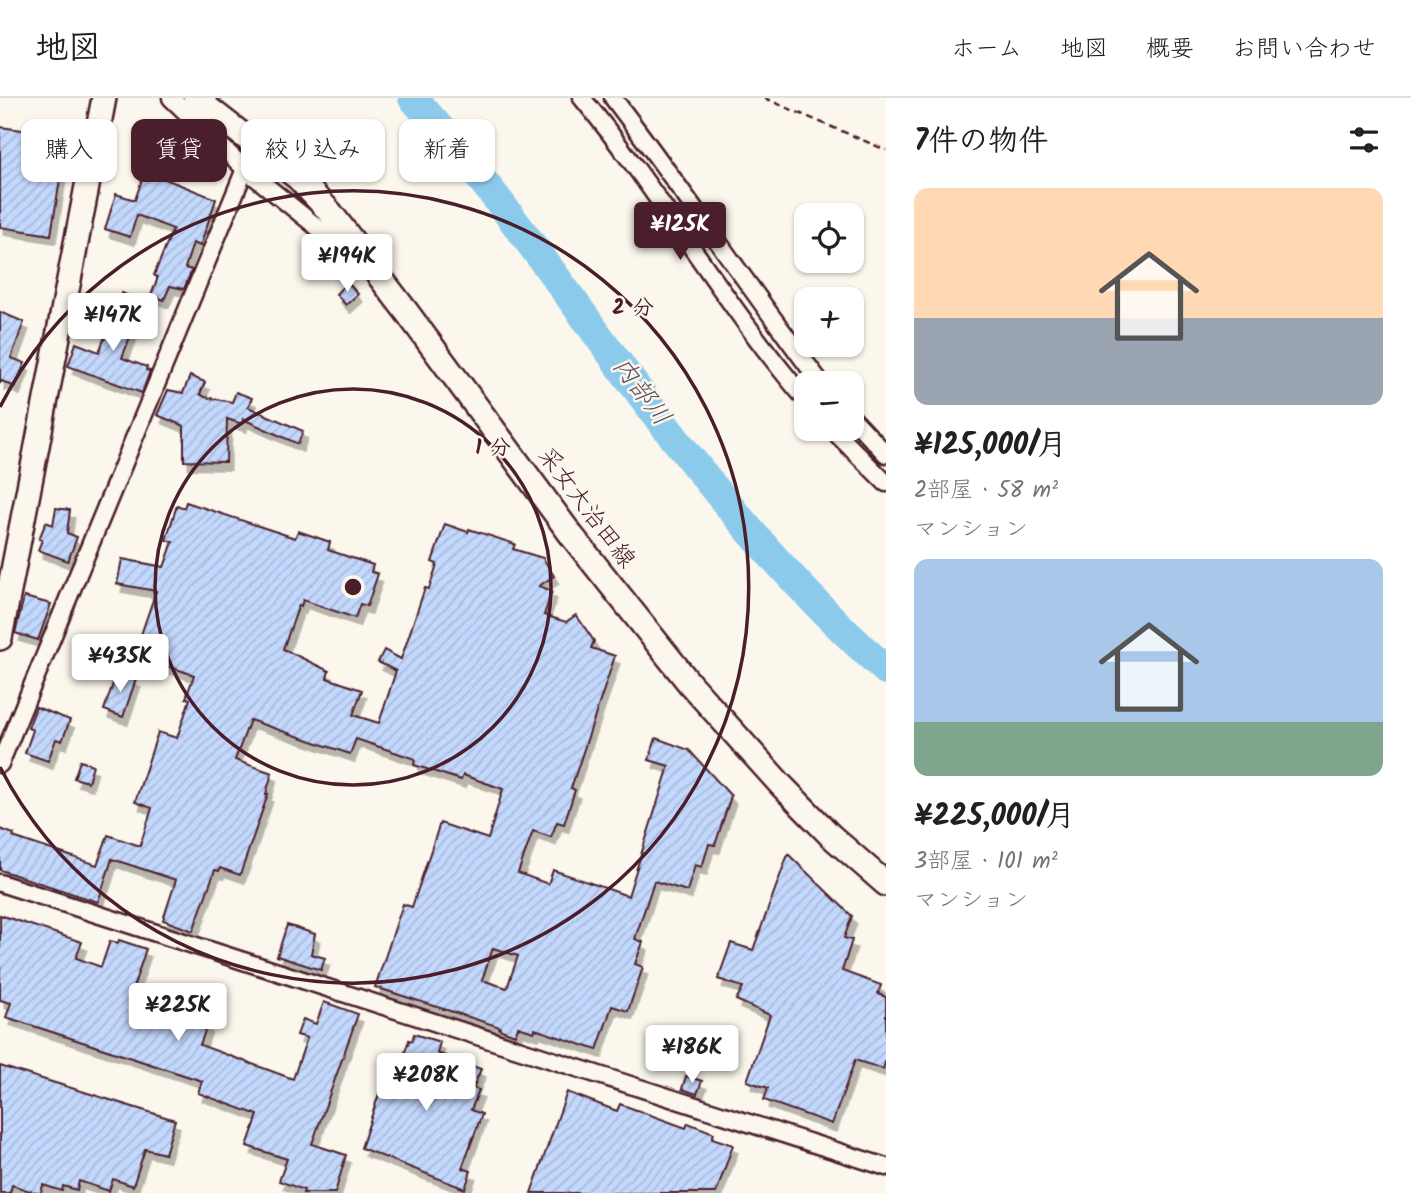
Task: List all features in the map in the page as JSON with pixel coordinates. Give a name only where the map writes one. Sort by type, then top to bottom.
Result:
[{"type":"main road","points":[[0,638],[104,98]]},
{"type":"main road","name":"采女大治田線","points":[[195,98],[298,178],[330,212],[376,270],[572,536],[690,684],[781,785],[831,836],[886,884]]},
{"type":"street","points":[[171,98],[241,165]]},
{"type":"street","points":[[582,98],[618,142],[777,366],[794,386]]},
{"type":"street","points":[[613,98],[676,180],[770,316],[812,371]]},
{"type":"street","points":[[0,764],[241,179]]},
{"type":"street","points":[[261,182],[343,248],[376,270]]},
{"type":"street","points":[[864,431],[886,454]]},
{"type":"street","points":[[844,441],[886,483]]},
{"type":"street","points":[[0,883],[886,1167]]},
{"type":"path","points":[[764,98],[886,150]]},
{"type":"building","points":[[0,127],[21,130],[21,182],[60,182],[51,235],[0,227]]},
{"type":"building","points":[[141,182],[173,182],[216,199],[200,246],[193,243],[185,268],[192,270],[184,289],[170,286],[164,300],[151,295],[157,280],[154,275],[173,229],[137,215],[130,237],[105,229],[116,194],[135,200]]},
{"type":"building","points":[[347,282],[358,294],[346,305],[336,294]]},
{"type":"building","points":[[122,293],[135,299],[127,318],[136,321],[122,358],[147,367],[146,370],[150,371],[142,393],[68,366],[76,343],[99,352]]},
{"type":"building","points":[[0,312],[24,322],[11,358],[25,363],[15,387],[2,381],[0,383]]},
{"type":"building","points":[[190,376],[205,382],[200,394],[205,397],[232,402],[236,392],[252,398],[248,407],[303,431],[298,444],[243,419],[242,424],[227,419],[226,462],[184,461],[184,426],[157,415],[168,390],[183,393]]},
{"type":"building","points":[[186,502],[295,538],[298,531],[330,542],[328,550],[373,565],[371,572],[378,574],[367,606],[360,604],[355,618],[303,600],[283,649],[329,671],[327,678],[362,690],[353,715],[379,723],[396,671],[378,662],[384,650],[401,659],[425,588],[429,589],[437,564],[432,562],[445,524],[515,544],[513,549],[543,558],[554,576],[539,586],[552,591],[544,615],[566,622],[576,615],[594,641],[591,648],[615,656],[571,788],[575,790],[564,824],[557,822],[551,837],[533,831],[518,873],[548,884],[553,870],[628,896],[669,766],[649,760],[656,738],[689,750],[731,796],[715,845],[709,844],[702,867],[695,865],[687,891],[654,881],[635,939],[643,942],[635,964],[643,967],[628,1011],[612,1006],[597,1050],[535,1029],[534,1032],[518,1027],[515,1035],[499,1029],[500,1027],[375,987],[403,904],[412,907],[440,823],[488,839],[503,789],[463,775],[461,780],[414,765],[415,759],[356,739],[350,754],[250,720],[235,760],[272,773],[268,794],[240,875],[220,868],[219,871],[215,870],[193,931],[163,920],[176,880],[112,859],[98,902],[0,870],[0,829],[14,834],[13,837],[97,865],[108,835],[140,846],[152,808],[135,802],[158,732],[177,738],[190,699],[186,698],[194,675],[134,655],[156,591],[117,584],[122,559],[164,567],[173,542],[166,540],[177,505],[184,508]],"holes":[[[493,948],[518,956],[507,988],[482,980]]]},
{"type":"building","points":[[56,508],[70,510],[67,533],[77,537],[68,561],[38,550],[46,522],[53,525]]},
{"type":"building","points":[[24,597],[51,604],[38,640],[15,633]]},
{"type":"building","points":[[117,672],[136,679],[123,717],[104,710]]},
{"type":"building","points":[[36,707],[70,720],[62,741],[56,739],[48,761],[25,753],[33,730],[28,728]]},
{"type":"building","points":[[80,761],[93,765],[88,782],[74,778]]},
{"type":"building","points":[[788,854],[852,916],[844,938],[852,940],[842,971],[881,985],[878,994],[886,997],[886,1060],[883,1069],[855,1060],[832,1124],[764,1100],[768,1088],[747,1081],[770,1015],[736,1000],[743,987],[718,979],[731,943],[753,950]]},
{"type":"building","points":[[0,915],[82,942],[76,958],[101,967],[110,941],[118,943],[119,940],[146,949],[129,1000],[207,1025],[200,1045],[293,1079],[307,1038],[297,1035],[303,1019],[316,1024],[324,1002],[358,1014],[312,1144],[346,1155],[335,1193],[303,1193],[304,1190],[279,1181],[287,1159],[247,1146],[258,1115],[198,1093],[202,1081],[6,1017],[11,1003],[0,1000]]},
{"type":"building","points":[[287,925],[315,934],[311,954],[325,958],[321,970],[277,956]]},
{"type":"building","points":[[414,1034],[440,1042],[437,1053],[481,1069],[473,1088],[479,1090],[471,1110],[482,1114],[462,1168],[471,1171],[465,1189],[361,1148],[392,1055],[403,1058]]},
{"type":"building","points":[[0,1066],[175,1120],[165,1154],[145,1149],[133,1186],[113,1179],[109,1191],[79,1181],[77,1190],[63,1186],[62,1191],[43,1185],[41,1193],[36,1193],[12,1185],[10,1193],[0,1193]]},
{"type":"building","points":[[686,1076],[702,1081],[697,1094],[682,1089]]},
{"type":"building","points":[[567,1092],[617,1111],[620,1104],[686,1128],[688,1123],[714,1133],[712,1138],[733,1145],[716,1193],[531,1193]]},
{"type":"waterway","name":"内部川","points":[[413,98],[506,210],[649,405],[732,510],[822,609],[886,670]]}]
